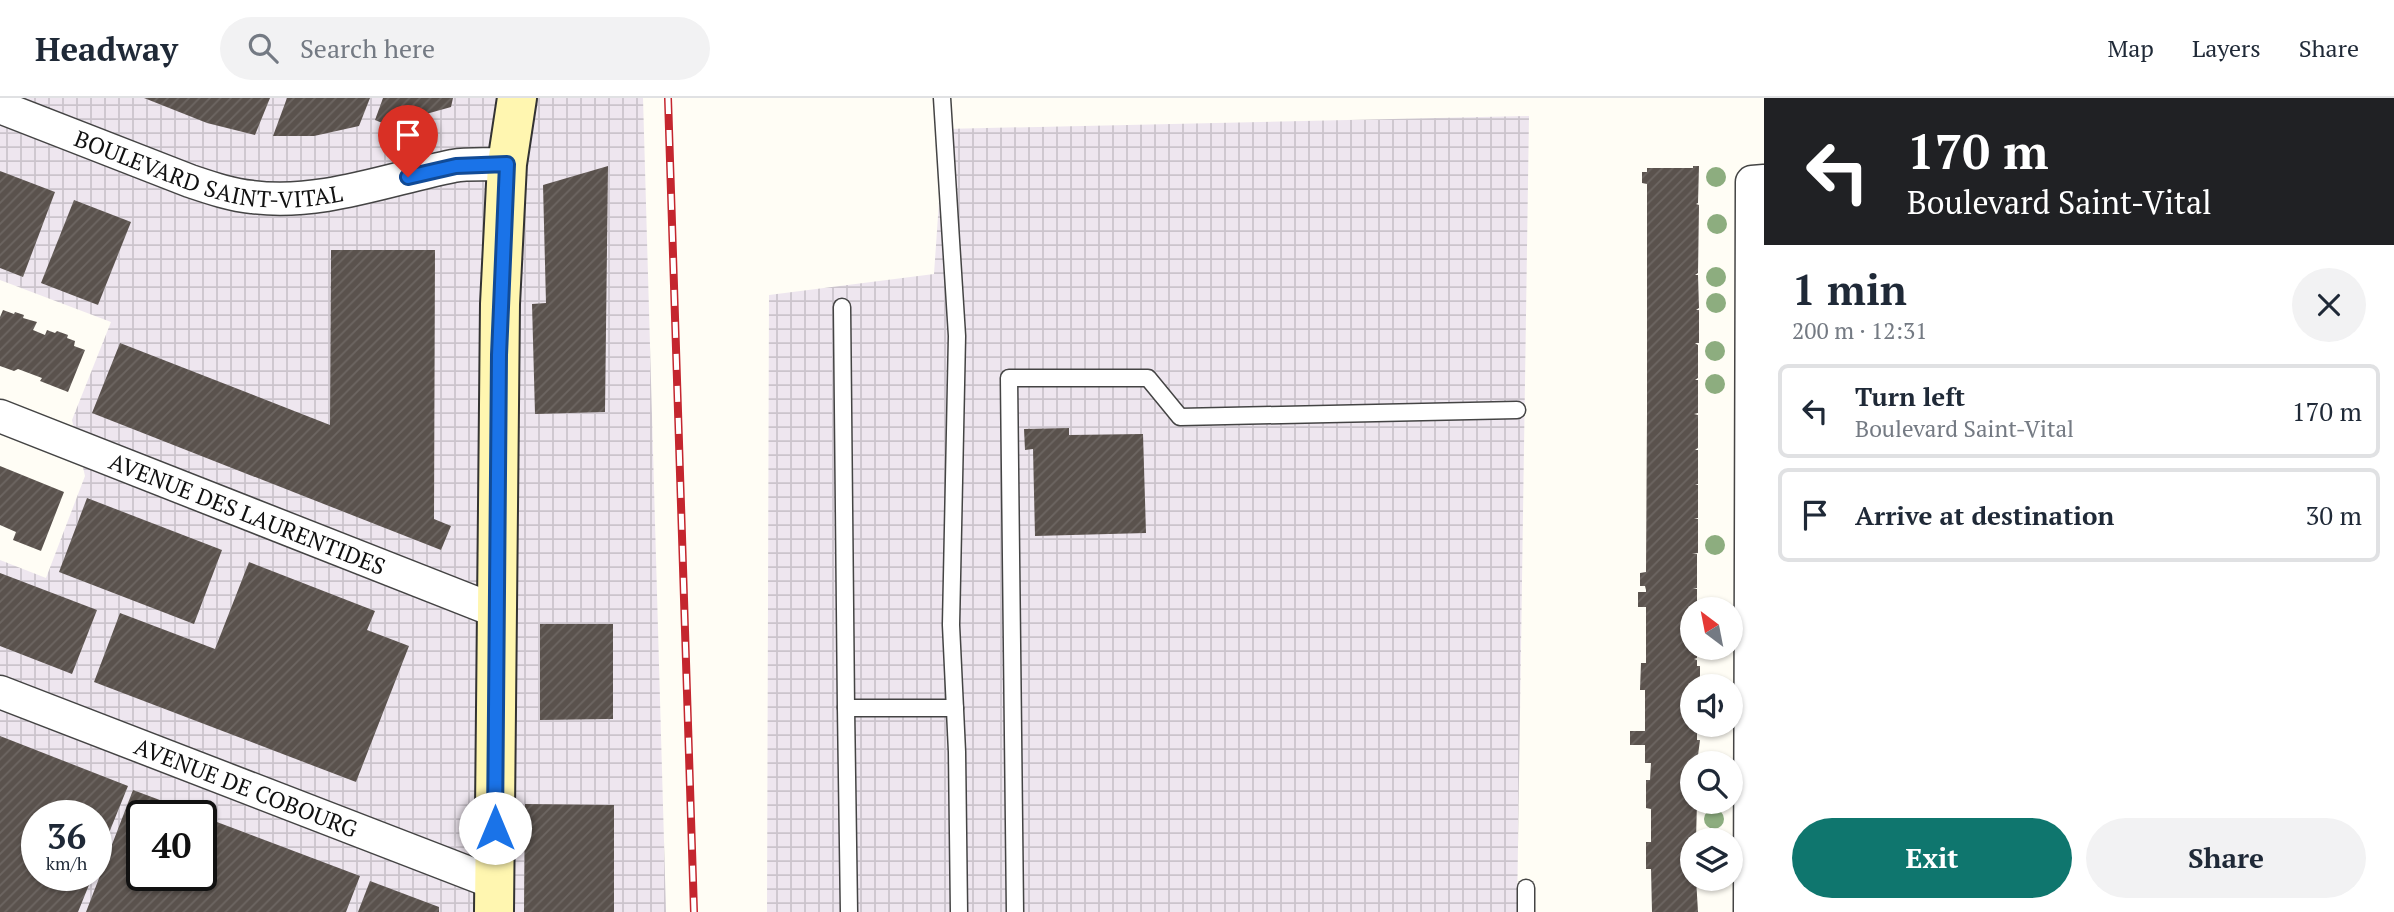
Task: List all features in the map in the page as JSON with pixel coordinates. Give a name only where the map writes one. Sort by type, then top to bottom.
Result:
[{"type":"street","points":[[494,897],[500,304],[507,164],[517,98]]},
{"type":"street","name":"BOULEVARD SAINT-VITAL","points":[[0,107],[190,181],[253,198],[314,196],[456,166],[507,164]]},
{"type":"street","points":[[1750,912],[1758,181]]},
{"type":"street","name":"AVENUE DES LAURENTIDES","points":[[0,416],[496,611]]},
{"type":"street","name":"AVENUE DE COBOURG","points":[[0,692],[494,897]]},
{"type":"lane","points":[[942,98],[957,336],[951,625],[959,912]]},
{"type":"lane","points":[[842,307],[849,912]]},
{"type":"lane","points":[[1016,912],[1009,379],[1148,378],[1180,417],[1517,410]]},
{"type":"lane","points":[[846,708],[955,708]]},
{"type":"lane","points":[[1526,912],[1527,888]]},
{"type":"shaded area","points":[[0,98],[643,98],[666,912],[0,912],[0,560],[46,578],[85,476],[72,420],[111,322],[0,280]]},
{"type":"shaded area","points":[[1529,116],[1517,912],[767,912],[769,295],[934,274],[944,129]]},
{"type":"building","points":[[144,98],[270,98],[255,135],[207,123]]},
{"type":"building","points":[[287,98],[370,98],[359,126],[314,136],[273,136]]},
{"type":"building","points":[[383,98],[453,98],[451,107],[387,125],[375,120]]},
{"type":"building","points":[[608,166],[605,412],[535,414],[532,304],[546,303],[543,185]]},
{"type":"building","points":[[1699,166],[1696,204],[1699,205],[1698,273],[1695,275],[1698,275],[1699,308],[1696,310],[1699,310],[1699,343],[1695,343],[1698,345],[1698,378],[1695,380],[1698,380],[1698,413],[1694,414],[1698,415],[1698,448],[1695,450],[1698,450],[1698,484],[1695,485],[1698,485],[1698,518],[1694,519],[1698,519],[1698,553],[1692,554],[1697,554],[1697,588],[1693,589],[1697,589],[1697,597],[1680,597],[1680,660],[1697,660],[1700,674],[1680,674],[1680,737],[1697,737],[1697,740],[1700,740],[1699,751],[1680,751],[1680,814],[1697,814],[1696,828],[1680,828],[1680,891],[1697,891],[1698,912],[1652,912],[1651,869],[1646,869],[1646,842],[1651,842],[1651,809],[1646,808],[1646,780],[1650,780],[1651,763],[1645,763],[1645,745],[1630,745],[1630,731],[1645,731],[1645,690],[1640,690],[1641,663],[1646,663],[1646,607],[1638,607],[1638,592],[1646,592],[1645,586],[1640,586],[1640,573],[1646,572],[1647,414],[1647,184],[1642,183],[1642,172],[1647,172],[1647,168]]},
{"type":"building","points":[[0,171],[55,192],[23,277],[0,268]]},
{"type":"building","points":[[74,200],[131,222],[98,305],[41,283]]},
{"type":"building","points":[[331,250],[435,250],[434,519],[451,526],[441,550],[92,413],[120,343],[330,425]]},
{"type":"building","points":[[3,310],[24,315],[23,318],[37,322],[33,330],[45,335],[47,330],[68,335],[67,338],[75,341],[74,346],[85,350],[68,392],[40,381],[42,378],[0,366],[0,317]]},
{"type":"building","points":[[1069,428],[1069,435],[1143,434],[1146,533],[1035,536],[1033,449],[1025,450],[1024,429]]},
{"type":"building","points":[[0,466],[64,492],[41,551],[13,540],[16,532],[0,525]]},
{"type":"building","points":[[87,498],[222,550],[194,624],[59,572]]},
{"type":"building","points":[[249,562],[375,611],[367,630],[409,646],[356,782],[94,682],[120,613],[215,649]]},
{"type":"building","points":[[0,573],[97,610],[72,674],[0,646]]},
{"type":"building","points":[[540,624],[613,624],[613,719],[540,720]]},
{"type":"building","points":[[0,736],[128,786],[112,826],[112,800],[21,800],[21,891],[87,891],[78,912],[0,912]]},
{"type":"building","points":[[133,790],[160,800],[129,800]]},
{"type":"building","points":[[525,804],[614,805],[614,912],[524,912]]},
{"type":"building","points":[[126,808],[126,891],[217,891],[217,822],[360,876],[346,912],[86,912],[94,891],[112,891],[112,845]]},
{"type":"building","points":[[370,881],[439,907],[439,912],[358,912]]},
{"type":"railway","points":[[668,98],[694,912]]},
{"type":"route","points":[[408,177],[456,166],[507,164],[499,355],[495,828]]}]
